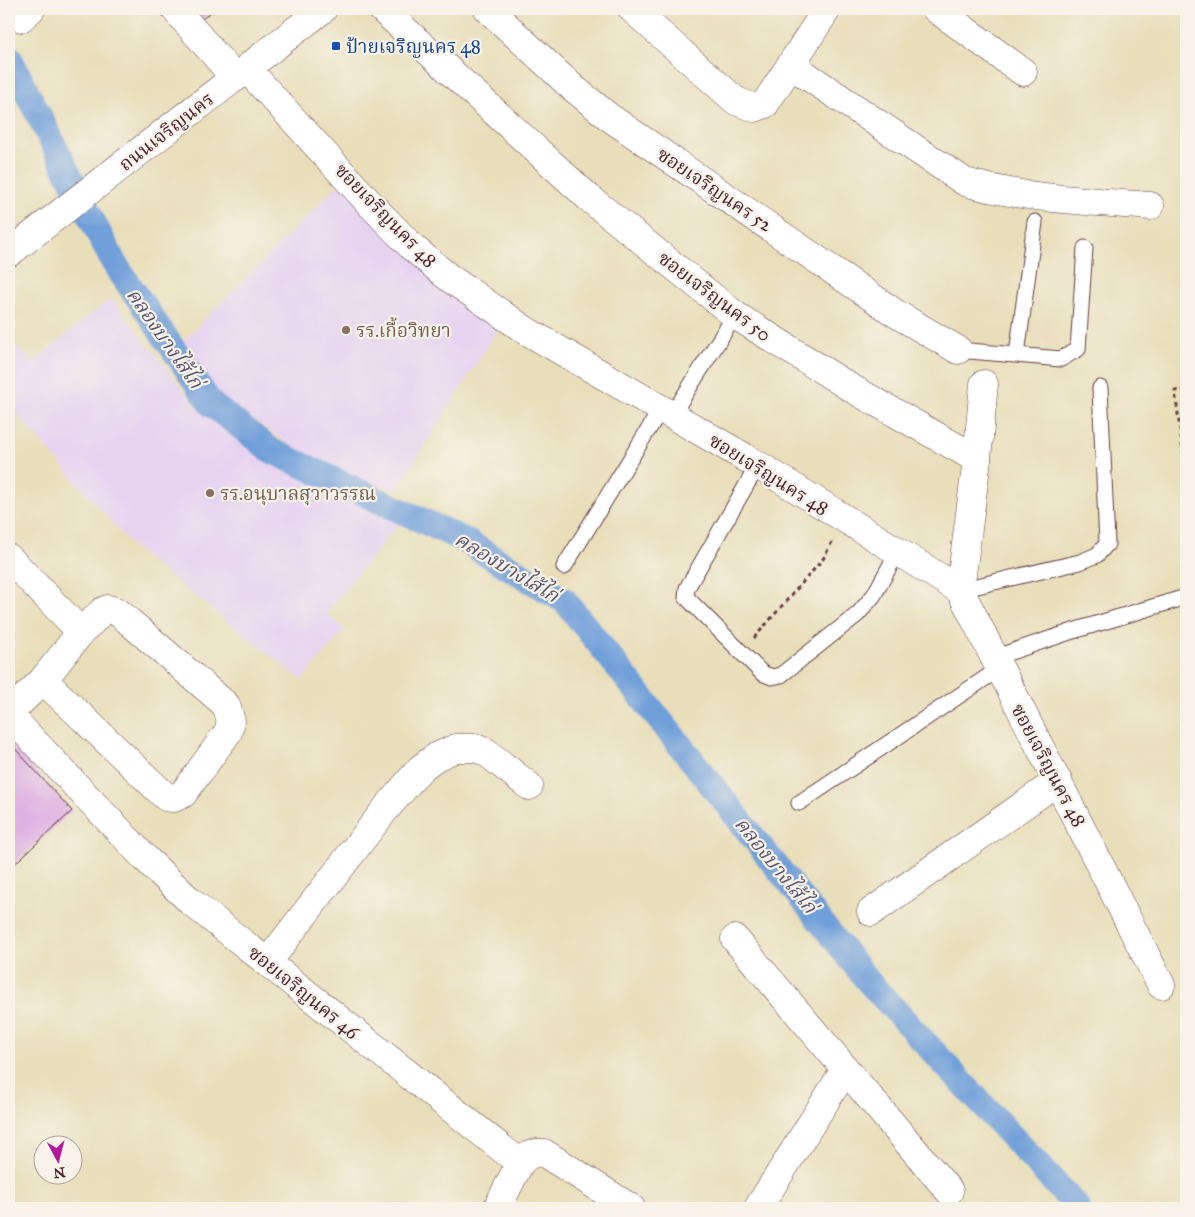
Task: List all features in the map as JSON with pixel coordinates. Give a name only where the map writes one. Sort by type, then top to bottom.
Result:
[{"type":"street","name":"ซอยเจริญนคร 48","points":[[175,9],[241,73],[412,247],[448,277],[525,330],[758,465],[897,553],[960,590],[1161,985]]},
{"type":"street","name":"ถนนเจริญนคร","points":[[9,253],[323,9]]},
{"type":"street","name":"ซอยเจริญนคร 50","points":[[382,9],[582,192],[735,315],[851,388],[977,459]]},
{"type":"street","name":"ซอยเจริญนคร 52","points":[[488,9],[572,87],[609,117],[895,313],[958,350]]},
{"type":"street","points":[[632,9],[736,102],[755,108],[765,104],[827,9]]},
{"type":"street","points":[[936,9],[1023,72]]},
{"type":"street","points":[[790,65],[965,182],[995,191],[1051,198],[1150,206]]},
{"type":"street","points":[[960,590],[977,459],[984,384]]},
{"type":"street","points":[[9,558],[81,632]]},
{"type":"street","points":[[9,714],[43,680],[81,632],[102,611],[108,609],[118,612],[226,705],[231,721],[228,732],[183,794],[174,798],[166,797],[43,680]]},
{"type":"street","name":"ซอยเจริญนคร 46","points":[[9,714],[177,889],[267,963],[520,1163]]},
{"type":"street","points":[[267,963],[384,811],[421,768],[436,757],[456,748],[475,748],[486,752],[529,786]]},
{"type":"street","points":[[871,912],[1058,781]]},
{"type":"street","points":[[735,939],[950,1191]]},
{"type":"street","points":[[758,1208],[845,1070]]},
{"type":"street","points":[[497,1208],[520,1163],[530,1154],[544,1154],[631,1208]]},
{"type":"lane","points":[[1018,354],[1034,222]]},
{"type":"lane","points":[[958,350],[1061,359],[1078,349],[1085,248]]},
{"type":"lane","points":[[564,567],[666,412],[735,315]]},
{"type":"lane","points":[[960,590],[1080,562],[1096,555],[1107,544],[1100,388]]},
{"type":"lane","points":[[758,465],[687,588],[686,597],[762,673],[772,677],[781,675],[858,614],[874,595],[897,553]]},
{"type":"lane","points":[[799,803],[996,664],[1073,631],[1186,597]]},
{"type":"path","points":[[1186,390],[1175,391],[1186,474]]},
{"type":"path","points":[[742,651],[823,559],[843,519]]},
{"type":"shaded area","name":"รร.เกื้อวิทยา","points":[[347,176],[507,315],[396,491],[311,460],[221,397],[180,344]]},
{"type":"shaded area","name":"รร.อนุบาลสุวาวรรณ","points":[[111,298],[195,405],[280,467],[318,487],[400,522],[326,613],[345,630],[302,680],[136,550],[9,405],[9,338],[32,363]]},
{"type":"building","points":[[193,9],[215,9],[202,19]]},
{"type":"building","points":[[9,742],[72,811],[9,869]]},
{"type":"waterway","name":"คลองบางไส้ไก่","points":[[9,57],[114,263],[211,404],[272,451],[462,539],[565,601],[867,980],[1078,1208]]},
{"type":"place","name":"ป้ายเจริญนคร 48","points":[[336,46]]},
{"type":"place","name":"รร.เกื้อวิทยา","points":[[346,330]]},
{"type":"place","name":"รร.อนุบาลสุวาวรรณ","points":[[210,493]]}]
